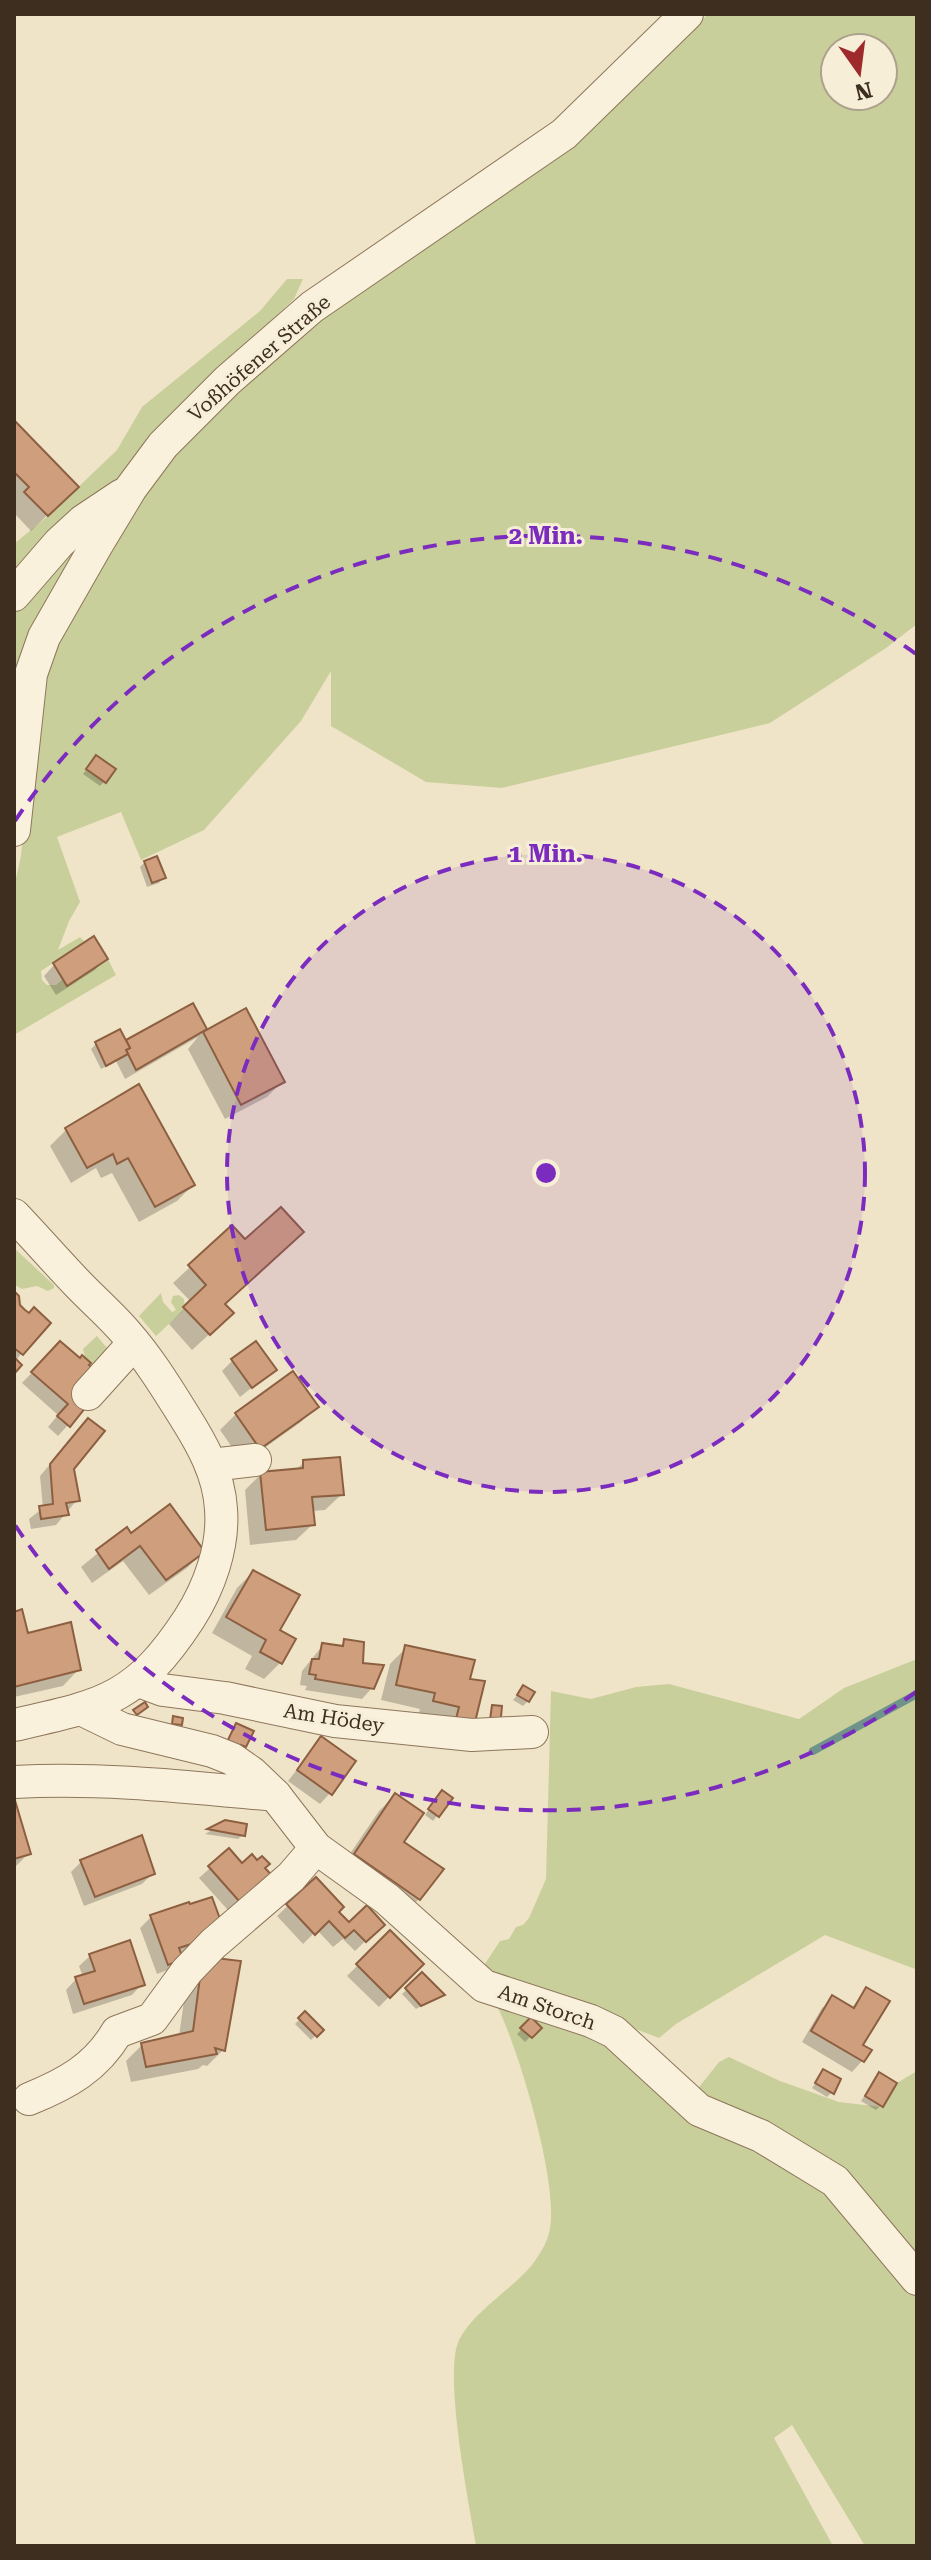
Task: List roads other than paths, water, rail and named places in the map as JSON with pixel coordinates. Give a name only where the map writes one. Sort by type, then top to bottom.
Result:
[{"type":"street","name":"Voßhöfener Straße","points":[[14,830],[31,674],[44,637],[131,488],[174,434],[228,380],[312,307],[564,134],[687,14]]},
{"type":"street","points":[[14,595],[75,529],[131,488]]},
{"type":"street","points":[[14,1215],[134,1343],[159,1375],[205,1449],[217,1482],[221,1509],[213,1568],[197,1606],[175,1641],[139,1681],[107,1702],[14,1725]]},
{"type":"street","points":[[88,1394],[134,1343]]},
{"type":"street","points":[[211,1465],[255,1460]]},
{"type":"street","name":"Am Hödey","points":[[139,1681],[163,1690],[225,1698],[335,1721],[472,1735],[532,1732]]},
{"type":"street","name":"Am Storch","points":[[83,1710],[122,1729],[212,1751],[232,1759],[275,1795],[316,1848],[387,1899],[484,1986],[591,2021],[614,2032],[699,2110],[761,2136],[835,2181],[917,2279]]},
{"type":"street","points":[[14,1782],[61,1779],[112,1781],[275,1795]]},
{"type":"street","points":[[29,2099],[83,2071],[105,2053],[117,2032],[152,2019],[187,1971],[213,1944],[291,1877],[316,1848]]},
{"type":"waterway","points":[[813,1751],[917,1694]]}]
